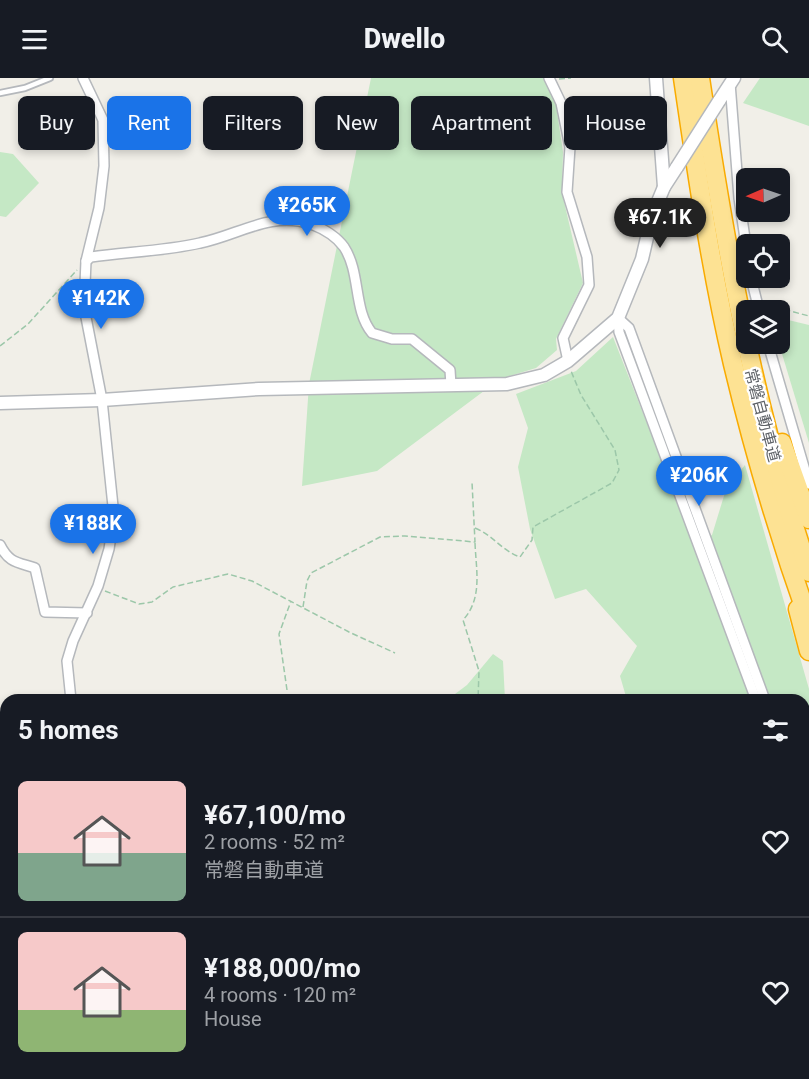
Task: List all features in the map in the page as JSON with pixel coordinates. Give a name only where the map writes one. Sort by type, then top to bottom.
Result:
[{"type":"highway","name":"常磐自動車道","points":[[683,78],[703,210],[731,353],[782,545],[809,621]]},
{"type":"highway","name":"常磐自動車道","points":[[700,78],[736,297],[775,462],[809,572]]},
{"type":"highway","points":[[754,354],[809,519]]},
{"type":"highway","points":[[782,545],[809,651]]},
{"type":"street","points":[[71,694],[68,661],[73,641],[97,590],[110,549],[114,516],[102,400],[84,308],[86,261],[99,208],[104,166],[103,120],[83,78]]},
{"type":"street","points":[[549,78],[561,103],[570,147],[567,192],[587,257],[590,285],[563,338],[568,361]]},
{"type":"street","points":[[656,78],[664,187]]},
{"type":"street","points":[[731,80],[664,187],[652,216],[642,259],[618,318],[619,332],[754,694]]},
{"type":"street","points":[[731,80],[739,198],[744,234]]},
{"type":"street","points":[[86,261],[91,257],[199,244],[274,220],[288,219],[308,223],[328,232],[344,247],[351,260],[363,314],[372,333],[392,339],[412,339],[450,370],[451,385]]},
{"type":"street","points":[[0,403],[102,400],[259,389],[524,381],[544,375],[568,361],[618,318]]},
{"type":"street","points":[[618,318],[629,328],[763,694]]},
{"type":"street","points":[[771,354],[809,484]]},
{"type":"street","points":[[0,545],[6,558],[14,563],[35,568],[45,612],[87,613]]},
{"type":"lane","points":[[0,93],[25,88],[50,78]]},
{"type":"path","points":[[0,346],[28,324],[86,261]]},
{"type":"path","points":[[790,313],[809,316]]},
{"type":"path","points":[[475,528],[486,532],[507,553],[520,557],[532,540],[533,527],[612,483],[619,470],[615,450],[581,395],[568,361]]},
{"type":"path","points":[[472,482],[477,594],[474,608],[463,620],[479,671],[478,694]]},
{"type":"path","points":[[303,607],[307,581],[311,573],[380,537],[405,536],[475,542]]},
{"type":"path","points":[[97,590],[112,592],[139,604],[152,602],[173,587],[228,574],[252,580],[349,632],[395,653]]},
{"type":"path","points":[[287,690],[279,634],[291,600]]},
{"type":"green space","points":[[371,78],[545,78],[556,105],[563,152],[562,193],[583,283],[556,339],[557,350],[536,368],[500,379],[377,471],[302,486],[309,384],[356,150],[399,150],[399,96],[367,96]]},
{"type":"green space","points":[[760,78],[809,78],[809,126],[743,103]]},
{"type":"green space","points":[[0,152],[13,154],[39,183],[6,217],[0,216]]},
{"type":"green space","points":[[790,320],[809,325],[809,443],[782,354],[790,354]]},
{"type":"green space","points":[[613,337],[695,545],[712,535],[727,486],[745,465],[809,694],[625,694],[620,676],[637,646],[586,589],[555,599],[530,529],[518,467],[528,428],[516,394],[576,371]]},
{"type":"green space","points":[[493,654],[503,661],[505,694],[455,694],[467,685]]}]
